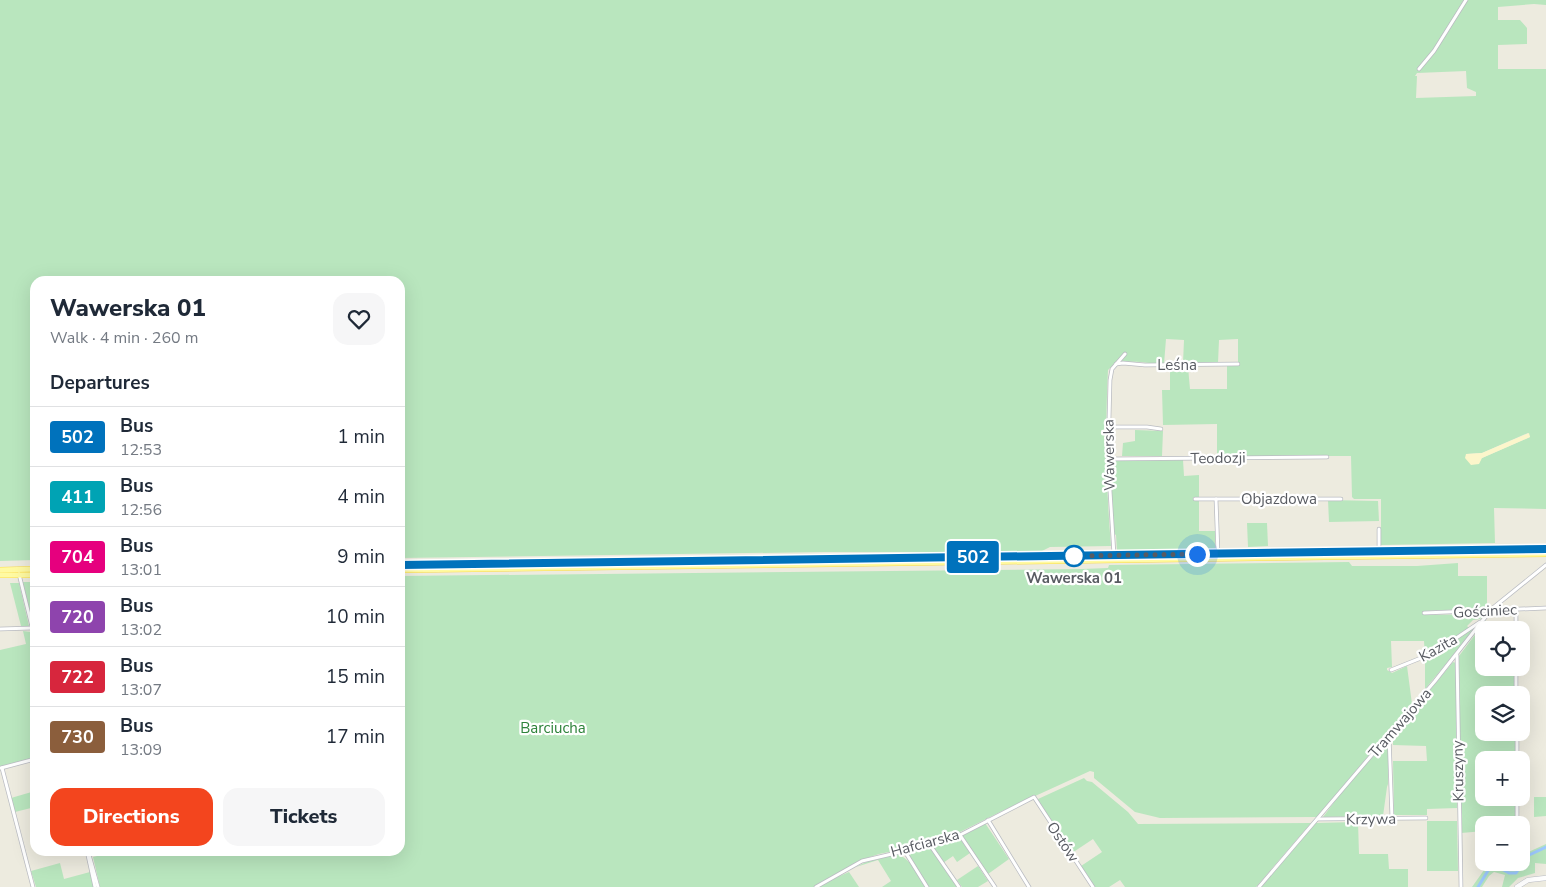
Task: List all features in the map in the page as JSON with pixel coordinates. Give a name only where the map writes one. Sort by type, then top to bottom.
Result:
[{"type":"main road","points":[[1218,557],[1546,549]]},
{"type":"main road","points":[[405,565],[1546,554]]},
{"type":"main road","points":[[405,570],[1114,558]]},
{"type":"main road","points":[[0,570],[30,574]]},
{"type":"main road","points":[[0,575],[30,571]]},
{"type":"street","points":[[1418,69],[1434,51],[1466,0]]},
{"type":"street","points":[[1115,364],[1125,354]]},
{"type":"street","name":"Leśna","points":[[1115,364],[1238,364]]},
{"type":"street","name":"Wawerska","points":[[1114,558],[1108,427],[1111,373],[1115,364]]},
{"type":"street","points":[[1108,427],[1161,429]]},
{"type":"street","name":"Teodozji","points":[[1108,459],[1327,457]]},
{"type":"street","name":"Objazdowa","points":[[1195,499],[1341,498]]},
{"type":"street","points":[[1216,499],[1218,557]]},
{"type":"street","points":[[1379,529],[1380,552]]},
{"type":"street","name":"Tramwajowa","points":[[1259,887],[1457,655],[1491,611],[1546,565]]},
{"type":"street","points":[[19,572],[30,619]]},
{"type":"street","name":"Gościniec","points":[[1424,613],[1546,608]]},
{"type":"street","points":[[1516,610],[1516,621]]},
{"type":"street","name":"Kazita","points":[[1391,670],[1433,653],[1483,620]]},
{"type":"street","points":[[0,628],[30,628]]},
{"type":"street","name":"Kruszyny","points":[[1457,655],[1461,887]]},
{"type":"street","points":[[1389,735],[1392,819]]},
{"type":"street","points":[[30,760],[1,768],[33,887]]},
{"type":"street","name":"Hafciarska","points":[[818,886],[862,861],[930,845],[960,835],[1034,797]]},
{"type":"street","name":"Ostów","points":[[1034,797],[1093,887]]},
{"type":"street","points":[[1517,806],[1517,816]]},
{"type":"street","name":"Krzywa","points":[[1317,819],[1426,818]]},
{"type":"street","points":[[988,820],[1029,887]]},
{"type":"street","points":[[960,835],[995,887]]},
{"type":"street","points":[[930,845],[959,887]]},
{"type":"street","points":[[904,850],[927,887]]},
{"type":"street","points":[[88,856],[97,887]]},
{"type":"street","points":[[1516,887],[1528,880],[1546,878]]},
{"type":"green space","points":[[0,0],[1546,0],[1546,5],[1498,7],[1498,20],[1520,20],[1527,28],[1527,44],[1498,45],[1498,69],[1546,69],[1546,509],[1494,508],[1495,543],[1381,545],[1381,499],[1354,499],[1352,497],[1351,456],[1217,456],[1217,424],[1163,425],[1162,390],[1170,390],[1170,368],[1188,367],[1190,389],[1227,389],[1227,365],[1238,365],[1238,339],[1219,340],[1218,363],[1183,363],[1184,340],[1166,339],[1164,364],[1127,362],[1120,363],[1108,370],[1106,458],[1111,546],[1050,547],[1040,552],[824,552],[405,558],[405,276],[30,276],[30,560],[0,561]],"holes":[[[1466,71],[1467,88],[1476,92],[1476,96],[1416,98],[1417,76],[1415,76],[1417,73]],[[1528,433],[1530,437],[1482,458],[1467,454],[1482,453]]]},
{"type":"green space","points":[[1135,430],[1163,431],[1162,456],[1122,456],[1123,443],[1135,441]]},
{"type":"green space","points":[[1183,460],[1184,476],[1199,475],[1199,497],[1193,497],[1193,500],[1199,500],[1199,531],[1215,531],[1215,549],[1117,551],[1116,535],[1113,533],[1110,461]]},
{"type":"green space","points":[[1328,500],[1378,501],[1379,521],[1329,522]]},
{"type":"green space","points":[[1247,523],[1267,523],[1268,546],[1248,547]]},
{"type":"green space","name":"Barciucha","points":[[1349,562],[1352,566],[1417,566],[1458,563],[1458,576],[1487,576],[1487,608],[1424,611],[1425,615],[1485,614],[1480,619],[1473,620],[1467,626],[1469,628],[1425,656],[1424,641],[1391,641],[1392,667],[1387,668],[1387,670],[1392,673],[1407,666],[1412,704],[1317,817],[1160,818],[1135,812],[1094,778],[1094,772],[1090,771],[942,841],[864,859],[814,887],[100,887],[93,857],[97,856],[405,856],[405,576],[1082,569],[1108,568],[1109,565]]},
{"type":"green space","points":[[23,582],[30,582],[30,611]]},
{"type":"green space","points":[[10,583],[19,583],[29,626],[21,626]]},
{"type":"green space","points":[[1473,628],[1475,629],[1425,689],[1425,660]]},
{"type":"green space","points":[[23,631],[30,632],[30,759],[0,767],[0,650],[26,644]]},
{"type":"green space","points":[[1475,635],[1475,676],[1514,676],[1514,686],[1475,686],[1475,741],[1515,741],[1515,751],[1475,751],[1475,806],[1516,806],[1516,816],[1475,816],[1475,832],[1461,833],[1459,656]]},
{"type":"green space","points":[[1453,662],[1456,663],[1457,808],[1427,809],[1427,815],[1394,815],[1393,761],[1427,761],[1426,746],[1393,745],[1393,735]]},
{"type":"green space","points":[[1388,740],[1388,784],[1383,816],[1323,817],[1344,789]]},
{"type":"green space","points":[[1084,778],[1092,782],[1128,812],[1138,824],[1311,823],[1256,887],[1125,887],[1120,880],[1109,887],[1095,887],[1081,866],[1102,852],[1093,839],[1072,853],[1038,802],[1038,799]]},
{"type":"green space","points":[[30,792],[30,808],[15,812],[11,798]]},
{"type":"green space","points":[[1534,797],[1546,797],[1546,816],[1534,817]]},
{"type":"green space","points":[[1427,821],[1457,821],[1458,871],[1427,871]]},
{"type":"green space","points":[[1358,822],[1359,854],[1388,854],[1389,869],[1408,869],[1408,887],[1261,887],[1316,823]]},
{"type":"green space","points":[[985,823],[1009,859],[988,874],[961,836]]},
{"type":"green space","points":[[959,837],[970,853],[957,862],[953,856],[943,863],[933,847]]},
{"type":"green space","points":[[1546,844],[1546,864],[1535,863],[1535,873],[1518,878],[1509,887],[1502,887],[1505,875],[1494,872],[1482,887],[1472,887],[1483,871],[1530,871],[1530,851]]},
{"type":"green space","points":[[930,847],[957,887],[929,887],[907,852]]},
{"type":"green space","points":[[894,854],[900,855],[909,862],[925,887],[882,887],[891,881],[878,860],[856,867],[868,861]]},
{"type":"green space","points":[[60,863],[64,879],[90,872],[94,887],[36,887],[31,871]]},
{"type":"green space","points":[[978,866],[988,881],[978,887],[962,887],[957,880]]},
{"type":"green space","points":[[849,872],[859,887],[821,887],[819,885]]},
{"type":"sand","points":[[1529,433],[1530,437],[1482,458],[1479,464],[1471,465],[1465,458],[1466,454],[1482,453]]},
{"type":"waterway","points":[[1478,887],[1489,869],[1498,867],[1509,873],[1516,873],[1527,856],[1546,847]]},
{"type":"bus line","name":"502","points":[[405,565],[1546,549]]},
{"type":"place","name":"Wawerska 01","points":[[1074,556]]},
{"type":"route","points":[[1074,556],[1197,554]]}]
